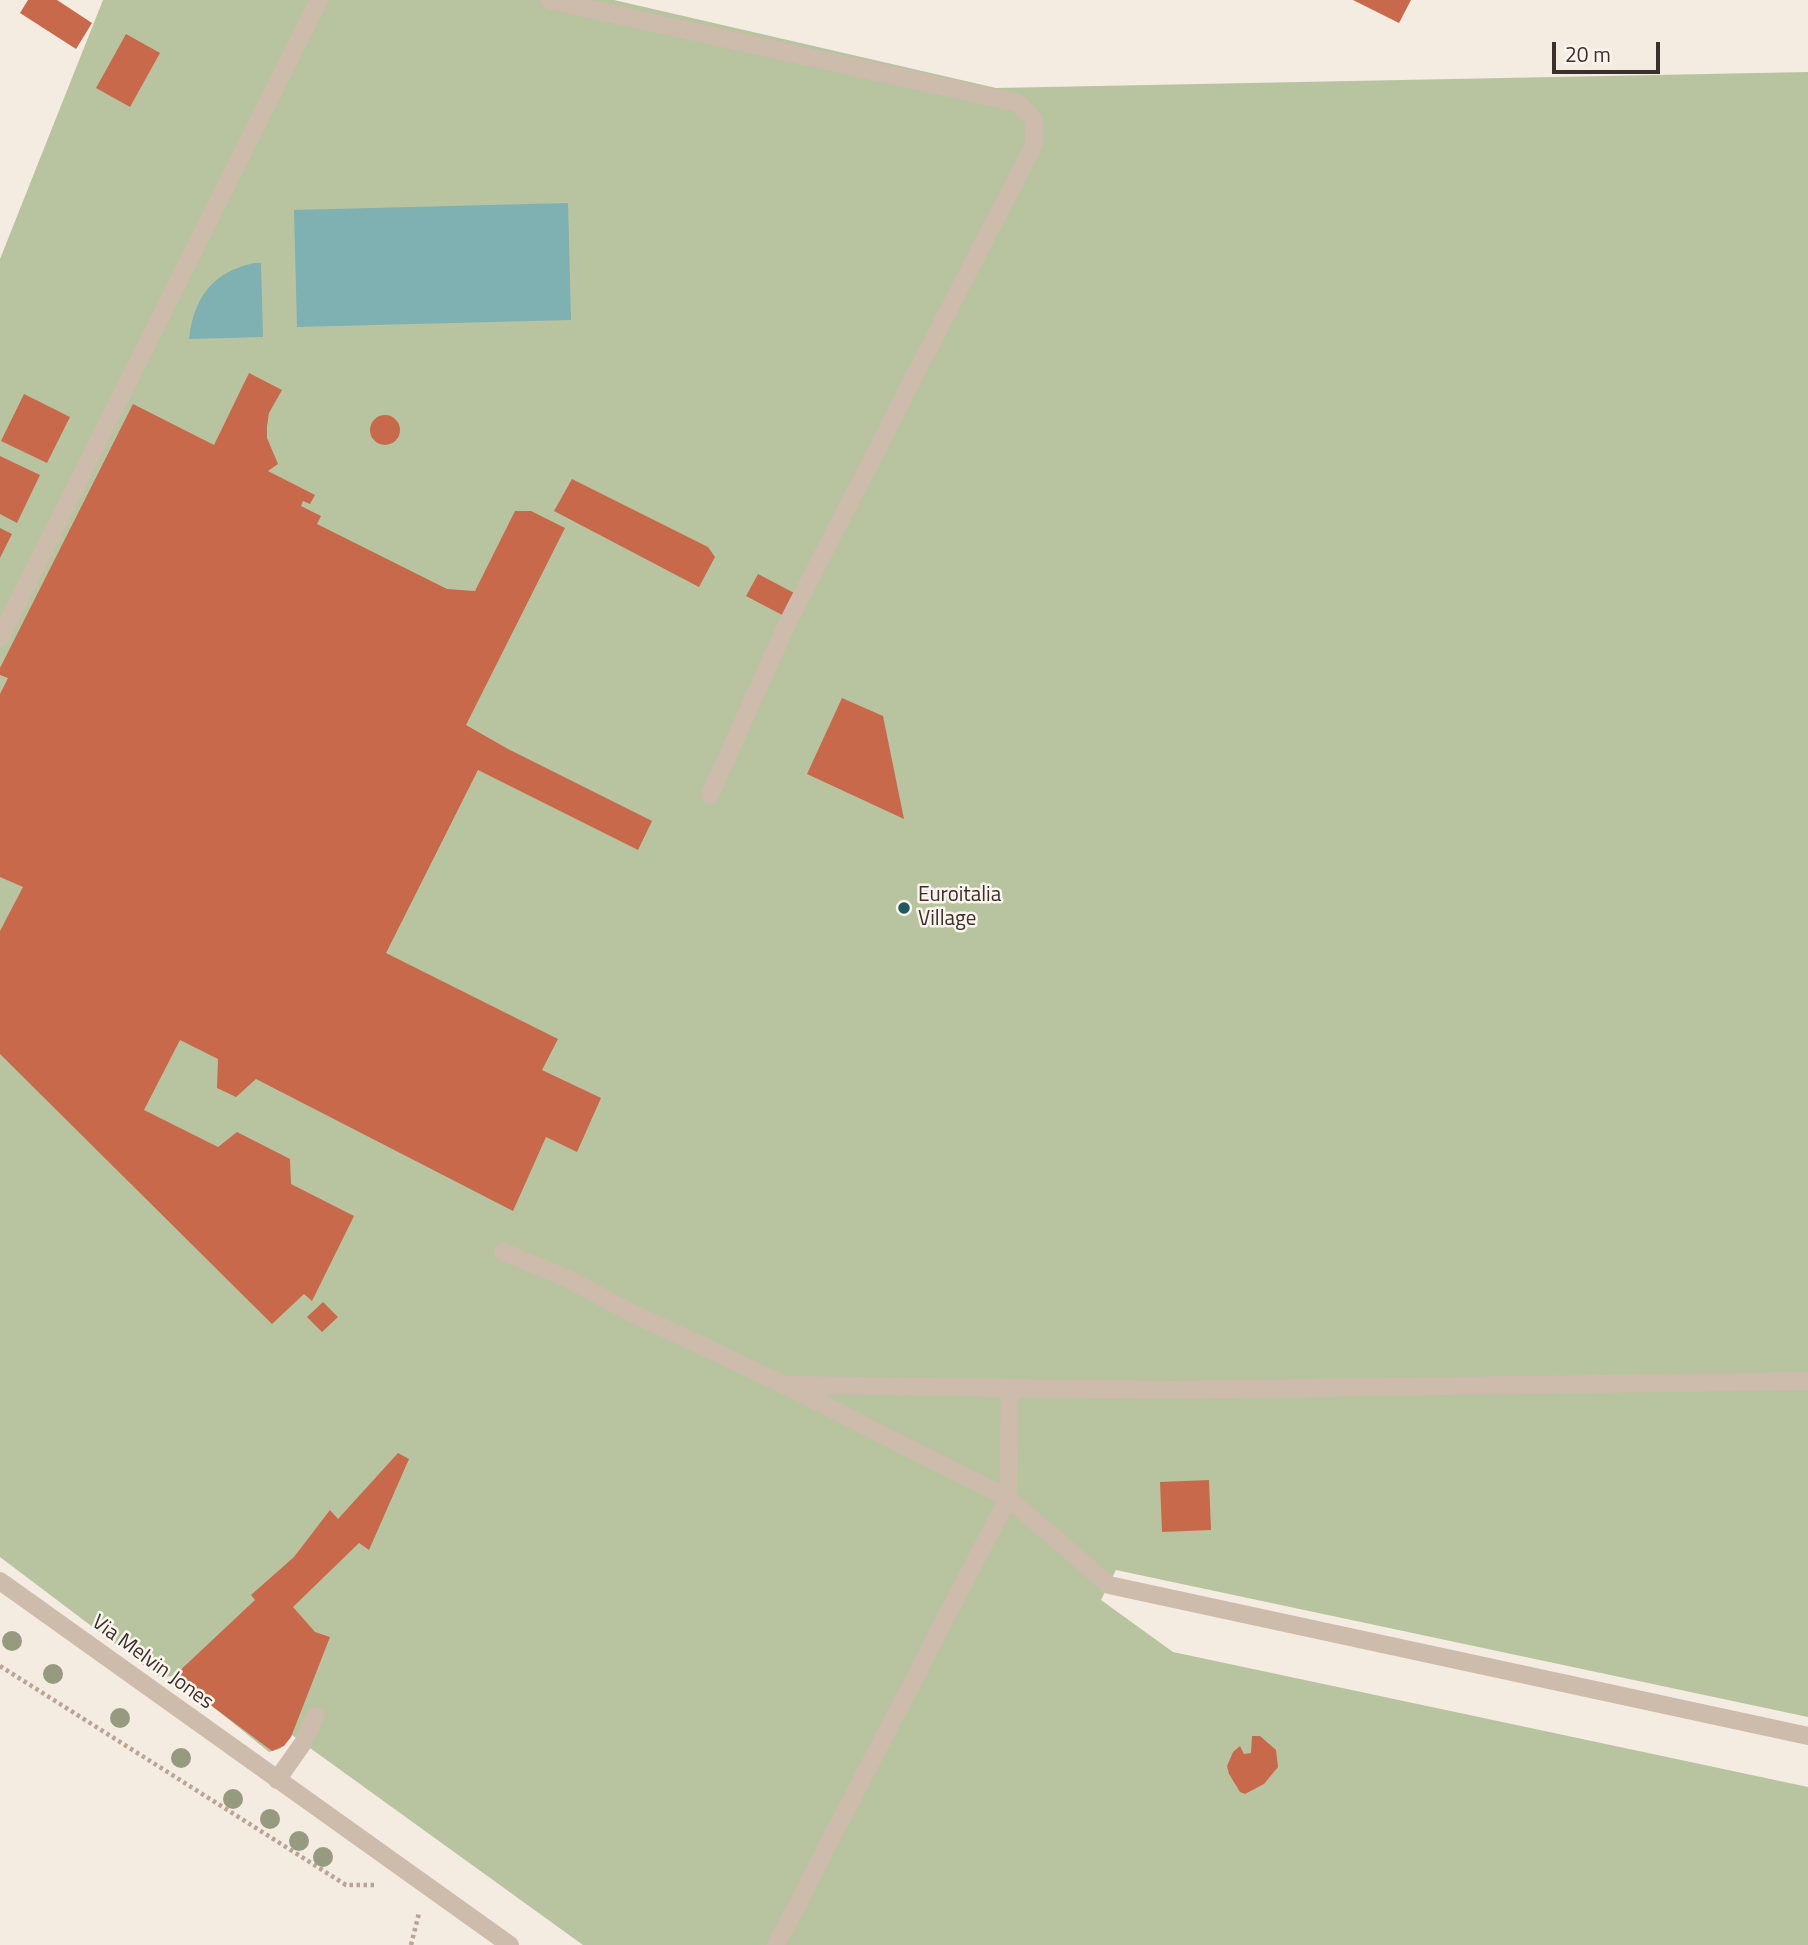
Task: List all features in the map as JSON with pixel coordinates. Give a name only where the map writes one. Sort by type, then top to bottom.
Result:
[{"type":"street","points":[[0,638],[319,0]]},
{"type":"street","points":[[549,0],[1018,103],[1034,120],[1034,144],[786,626],[710,795]]},
{"type":"street","points":[[503,1252],[564,1278],[785,1385],[1008,1498],[1109,1585],[1808,1736]]},
{"type":"street","points":[[785,1385],[1169,1390],[1808,1381]]},
{"type":"street","points":[[776,1945],[1008,1498],[1010,1388]]},
{"type":"street","name":"Via Melvin Jones","points":[[0,1581],[510,1945]]},
{"type":"street","points":[[277,1780],[303,1743],[316,1716]]},
{"type":"path","points":[[0,1666],[346,1885],[426,1885],[411,1945]]},
{"type":"green space","name":"Euroitalia Village","points":[[103,0],[614,0],[996,88],[1808,72],[1808,1717],[1116,1570],[1101,1600],[1173,1652],[1808,1787],[1808,1945],[583,1945],[292,1735],[280,1749],[269,1752],[175,1676],[159,1677],[0,1557],[0,259]]},
{"type":"water","points":[[568,203],[571,320],[297,327],[294,210]]},
{"type":"water","points":[[261,263],[263,337],[189,339],[195,311],[208,289],[227,273]]},
{"type":"building","points":[[28,0],[57,0],[92,23],[76,49],[20,13]]},
{"type":"building","points":[[1353,0],[1411,0],[1399,23]]},
{"type":"building","points":[[126,34],[160,53],[130,107],[96,88]]},
{"type":"building","points":[[249,373],[282,390],[269,413],[267,438],[278,464],[268,471],[315,495],[310,504],[303,501],[301,506],[321,516],[317,524],[447,589],[475,591],[515,511],[531,511],[565,528],[466,725],[652,821],[638,850],[478,770],[386,953],[558,1039],[542,1070],[601,1098],[577,1152],[546,1137],[513,1211],[256,1079],[236,1097],[217,1088],[218,1059],[180,1040],[144,1110],[218,1147],[237,1132],[290,1159],[291,1184],[354,1216],[312,1301],[304,1294],[272,1324],[0,1054],[0,931],[23,887],[0,877],[0,694],[8,678],[0,675],[0,668],[133,404],[214,445]]},
{"type":"building","points":[[24,394],[70,417],[47,463],[1,441]]},
{"type":"building","points":[[385,415],[396,419],[400,430],[396,441],[385,445],[374,441],[370,430],[374,419]]},
{"type":"building","points":[[0,456],[40,475],[17,523],[0,514]]},
{"type":"building","points":[[572,479],[708,547],[715,557],[699,587],[554,511]]},
{"type":"building","points":[[0,528],[12,534],[0,558]]},
{"type":"building","points":[[758,574],[798,595],[786,617],[746,596]]},
{"type":"building","points":[[842,698],[883,716],[904,819],[807,774]]},
{"type":"building","points":[[323,1302],[338,1317],[322,1332],[307,1317]]},
{"type":"building","points":[[398,1453],[409,1459],[369,1550],[359,1543],[293,1607],[315,1632],[330,1637],[291,1737],[284,1746],[272,1751],[173,1677],[255,1600],[251,1595],[294,1557],[330,1510],[338,1519]]},
{"type":"building","points":[[1209,1480],[1211,1530],[1162,1532],[1160,1482]]},
{"type":"building","points":[[1252,1736],[1260,1736],[1276,1750],[1278,1767],[1264,1784],[1245,1794],[1240,1792],[1227,1766],[1233,1752],[1240,1746],[1244,1754],[1251,1753]]},
{"type":"place","name":"Euroitalia Village","points":[[904,908]]}]
